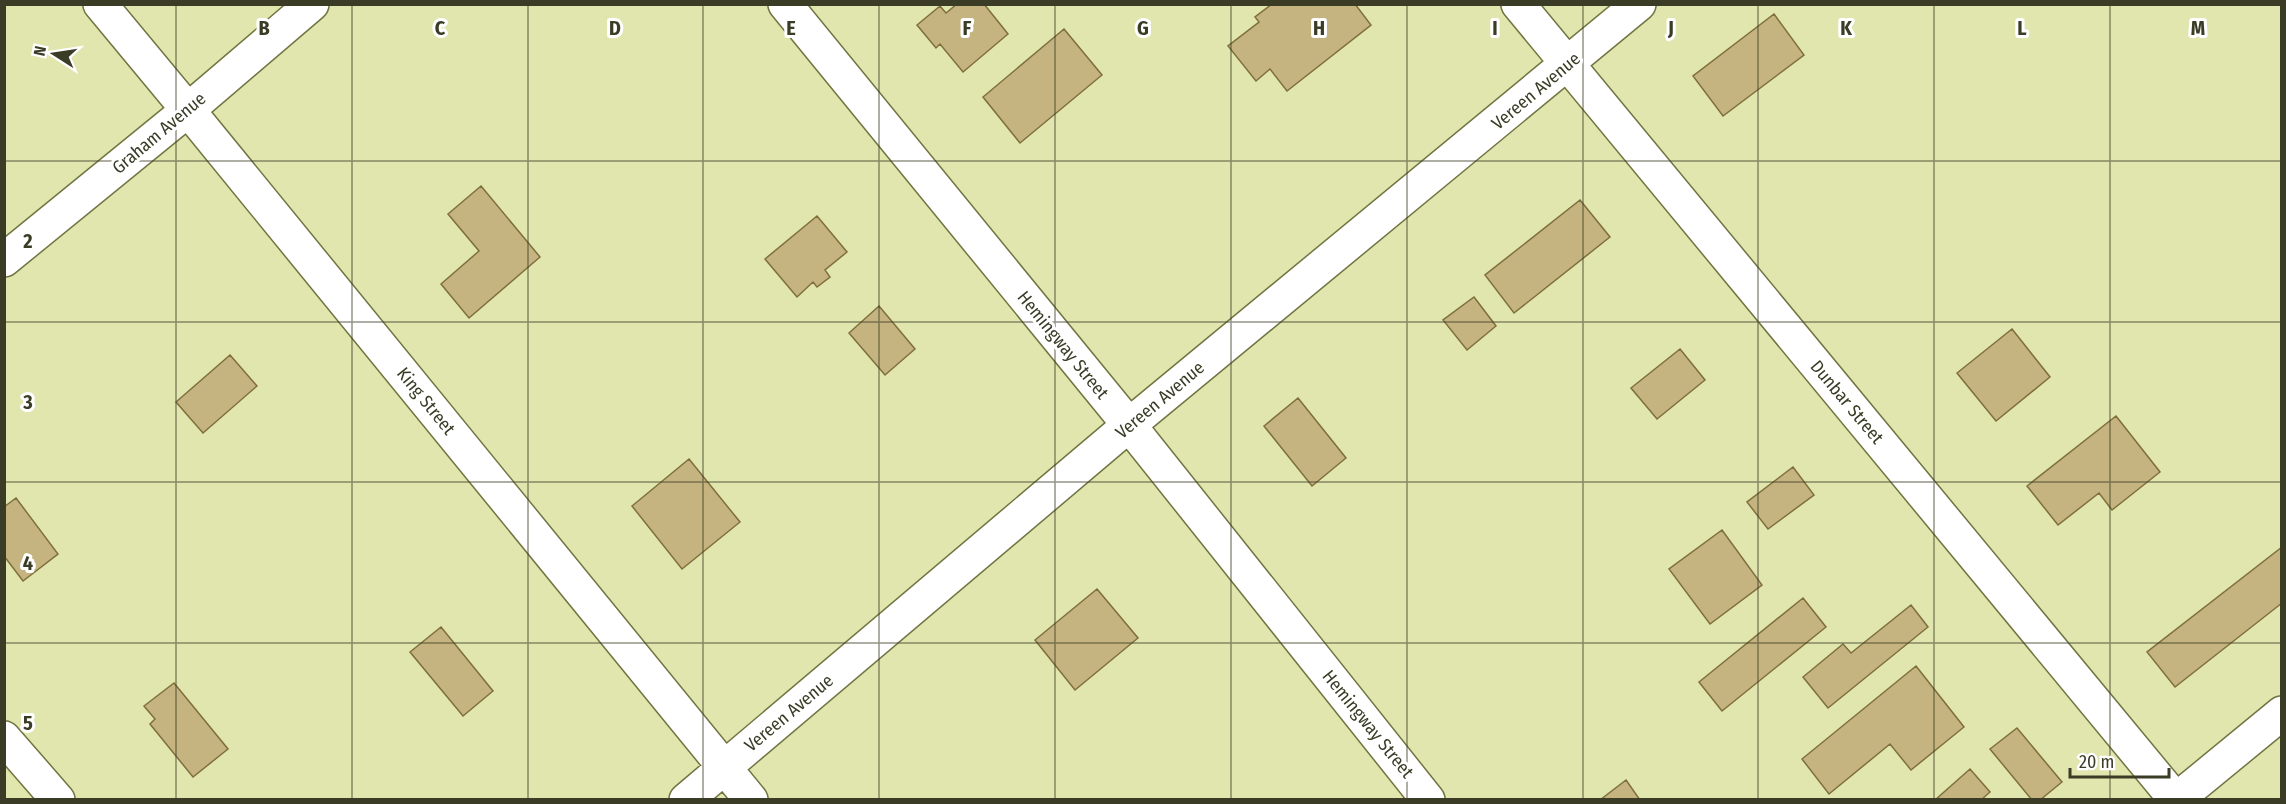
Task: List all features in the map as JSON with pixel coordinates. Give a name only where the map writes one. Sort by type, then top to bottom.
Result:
[{"type":"street","name":"King Street","points":[[100,4],[751,800]]},
{"type":"street","name":"Graham Avenue","points":[[4,260],[188,110],[312,4]]},
{"type":"street","name":"Hemingway Street","points":[[785,4],[1129,425],[1428,800]]},
{"type":"street","name":"Dunbar Street","points":[[1518,4],[2176,800]]},
{"type":"street","name":"Vereen Avenue","points":[[686,800],[1129,425],[1639,4]]},
{"type":"street","points":[[2176,800],[2282,713]]},
{"type":"street","points":[[4,738],[58,800]]},
{"type":"building","points":[[957,4],[984,4],[1008,34],[963,72],[940,44],[936,48],[917,25],[940,6],[946,13]]},
{"type":"building","points":[[1272,4],[1355,4],[1371,25],[1287,91],[1270,69],[1256,81],[1228,46],[1259,22],[1255,17]]},
{"type":"building","points":[[1774,14],[1804,55],[1723,116],[1693,76]]},
{"type":"building","points":[[1064,29],[1102,75],[1020,143],[983,97]]},
{"type":"building","points":[[481,186],[540,257],[469,318],[441,284],[479,251],[448,214]]},
{"type":"building","points":[[1580,200],[1610,237],[1514,313],[1485,275]]},
{"type":"building","points":[[817,216],[847,252],[825,270],[830,277],[817,287],[813,282],[797,297],[765,259]]},
{"type":"building","points":[[1474,297],[1496,326],[1467,350],[1443,320]]},
{"type":"building","points":[[879,306],[915,349],[885,375],[849,333]]},
{"type":"building","points":[[2012,329],[2050,377],[1996,421],[1957,373]]},
{"type":"building","points":[[1680,349],[1705,380],[1657,419],[1631,388]]},
{"type":"building","points":[[230,355],[257,386],[203,433],[176,402]]},
{"type":"building","points":[[1298,398],[1346,458],[1312,486],[1264,426]]},
{"type":"building","points":[[2116,416],[2160,472],[2112,510],[2099,493],[2058,525],[2027,486]]},
{"type":"building","points":[[689,459],[740,522],[682,569],[632,506]]},
{"type":"building","points":[[1793,467],[1814,495],[1768,529],[1747,502]]},
{"type":"building","points":[[16,498],[58,554],[23,581],[4,556],[4,507]]},
{"type":"building","points":[[1722,530],[1762,585],[1710,624],[1669,569]]},
{"type":"building","points":[[2282,547],[2282,603],[2175,687],[2147,652]]},
{"type":"building","points":[[1097,589],[1138,638],[1075,690],[1035,640]]},
{"type":"building","points":[[1803,598],[1826,627],[1722,711],[1699,682]]},
{"type":"building","points":[[1911,605],[1928,627],[1828,708],[1803,677],[1843,644],[1851,653]]},
{"type":"building","points":[[441,627],[493,691],[463,716],[410,652]]},
{"type":"building","points":[[1916,666],[1964,727],[1911,770],[1890,744],[1829,794],[1802,759]]},
{"type":"building","points":[[174,683],[228,749],[193,777],[150,724],[155,719],[144,706]]},
{"type":"building","points":[[2017,728],[2062,782],[2040,800],[2032,800],[1990,749]]},
{"type":"building","points":[[1970,769],[1990,792],[1981,800],[1935,800]]},
{"type":"building","points":[[1626,780],[1640,800],[1600,800]]}]
